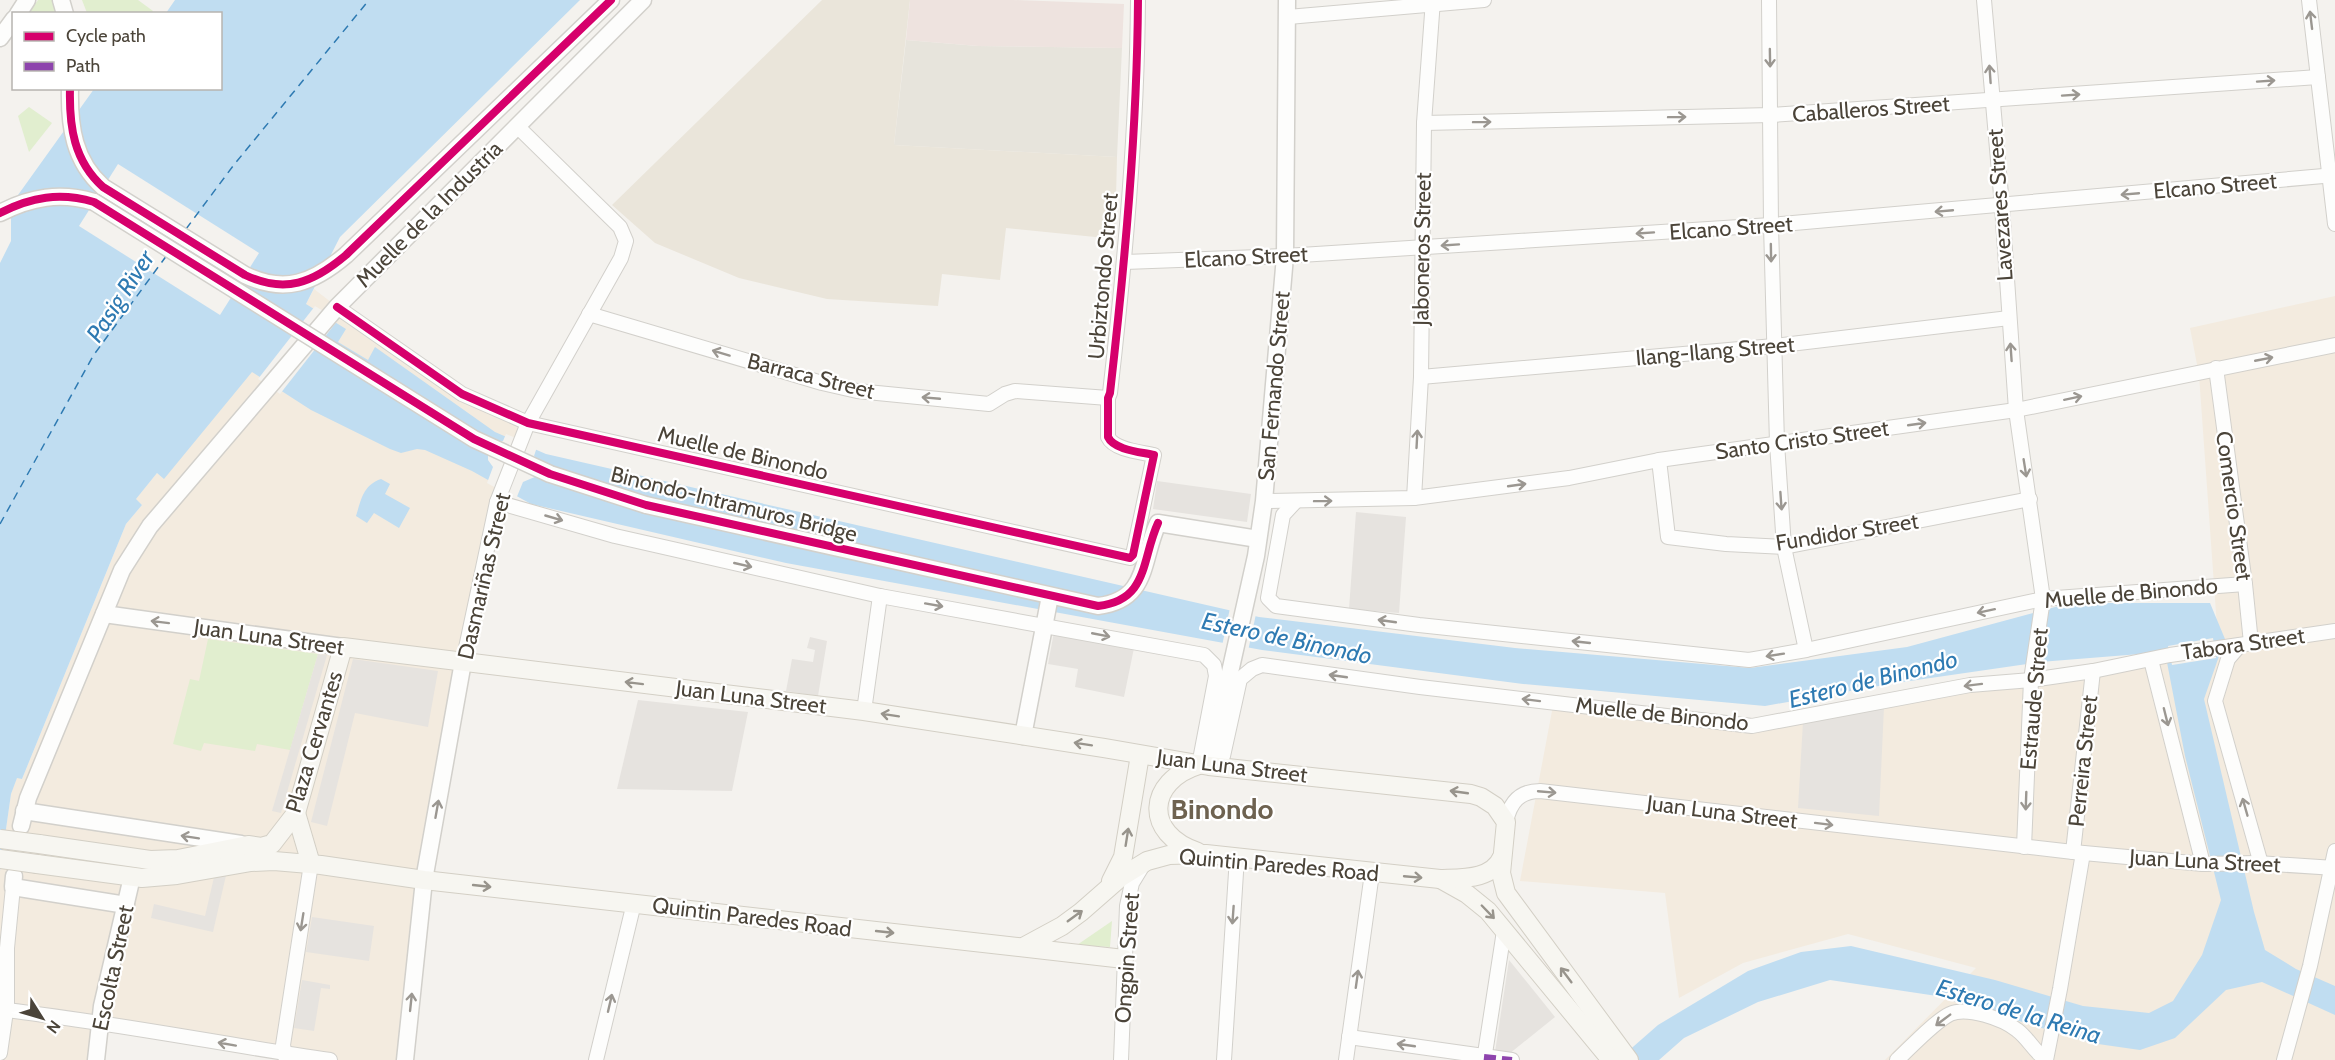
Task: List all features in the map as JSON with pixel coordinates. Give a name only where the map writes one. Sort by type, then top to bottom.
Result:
[{"type":"main road","name":"Juan Luna Street","points":[[343,646],[864,711],[1204,766],[1471,794],[1495,806],[1506,822]]},
{"type":"main road","name":"Plaza Cervantes","points":[[248,846],[261,847],[272,844],[296,813],[343,646]]},
{"type":"main road","points":[[1106,890],[1123,857],[1140,755]]},
{"type":"main road","points":[[1204,766],[1179,775],[1169,785],[1160,800],[1158,816],[1164,831],[1169,836],[1188,848],[1206,854]]},
{"type":"main road","points":[[296,813],[311,864]]},
{"type":"main road","points":[[1506,822],[1502,857],[1502,879],[1506,893],[1621,1058]]},
{"type":"main road","points":[[0,839],[150,860],[178,858],[248,846]]},
{"type":"main road","name":"Quintin Paredes Road","points":[[0,859],[132,877],[163,877],[251,862],[311,864],[424,880],[942,939],[1025,946],[1062,926],[1121,877],[1147,861],[1169,855],[1206,854],[1440,879],[1467,878],[1483,874],[1495,867],[1502,857]]},
{"type":"main road","points":[[1440,879],[1473,898],[1488,911],[1621,1058]]},
{"type":"main road","points":[[1025,946],[1124,958]]},
{"type":"street","points":[[70,90],[72,132],[76,149],[85,168],[94,179],[103,187],[245,275],[267,285],[287,285],[316,277],[346,255],[611,0]]},
{"type":"street","name":"Muelle de la Industria","points":[[248,846],[23,818],[122,570],[150,526],[325,320],[643,0]]},
{"type":"street","name":"Urbiztondo Street","points":[[1138,0],[1138,57],[1125,262],[1108,398],[1108,437],[1110,442],[1116,446],[1154,455],[1141,520]]},
{"type":"street","points":[[1287,8],[1484,0]]},
{"type":"street","points":[[1769,0],[1773,346],[1777,443],[1784,547],[1806,650]]},
{"type":"street","name":"Lavezares Street","points":[[1984,0],[2002,206],[2016,410]]},
{"type":"street","points":[[2309,0],[2332,176],[2335,224]]},
{"type":"street","name":"Jaboneros Street","points":[[1414,498],[1421,377],[1424,123],[1433,2]]},
{"type":"street","name":"San Fernando Street","points":[[1204,766],[1216,733],[1254,562],[1264,501],[1285,255],[1287,8]]},
{"type":"street","points":[[0,38],[12,22]]},
{"type":"street","name":"Caballeros Street","points":[[1424,123],[1771,116],[2318,77]]},
{"type":"street","name":"Dasmariñas Street","points":[[405,1060],[424,880],[464,662],[500,496],[528,423],[621,258],[626,241],[620,227],[517,126]]},
{"type":"street","name":"Elcano Street","points":[[1125,262],[1285,255],[1771,225],[2332,176]]},
{"type":"street","name":"Binondo-Intramuros Bridge","points":[[0,213],[30,200],[54,196],[77,197],[94,202],[474,439],[550,474],[646,505],[1098,606],[1124,599],[1135,590],[1158,523]]},
{"type":"street","name":"Muelle de Binondo","points":[[337,307],[462,394],[528,423],[1126,558],[1133,555],[1141,520]]},
{"type":"street","name":"Barraca Street","points":[[589,314],[845,389],[989,404],[1015,391],[1108,398]]},
{"type":"street","name":"Ilang-Ilang Street","points":[[1421,377],[1773,346],[2008,318]]},
{"type":"street","name":"Santo Cristo Street","points":[[1264,501],[1414,498],[1569,478],[1659,460],[2016,410],[2335,345]]},
{"type":"street","name":"Comercio Street","points":[[2216,368],[2245,584],[2245,644]]},
{"type":"street","name":"Estraude Street","points":[[2016,410],[2043,604],[2031,680],[2024,847]]},
{"type":"street","name":"Fundidor Street","points":[[1659,460],[1668,537],[1726,544],[1784,547],[2030,499]]},
{"type":"street","points":[[500,496],[615,536],[880,596],[1044,621],[1204,656],[1214,665],[1216,676],[1204,766]]},
{"type":"street","name":"Muelle de Binondo","points":[[1296,501],[1283,515],[1281,525],[1268,598],[1276,606],[1419,625],[1749,660],[2043,604],[2245,584]]},
{"type":"street","points":[[1141,520],[1258,539]]},
{"type":"street","points":[[864,711],[880,596]]},
{"type":"street","points":[[1023,736],[1050,596]]},
{"type":"street","name":"Juan Luna Street","points":[[104,614],[343,646]]},
{"type":"street","name":"Tabora Street","points":[[2151,660],[2175,654],[2335,631]]},
{"type":"street","points":[[2245,644],[2228,659],[2215,701],[2259,863]]},
{"type":"street","points":[[2151,660],[2206,864]]},
{"type":"street","name":"Muelle de Binondo","points":[[1204,766],[1218,763],[1223,756],[1240,679],[1252,669],[1262,665],[1420,687],[1752,726],[1970,685],[2031,680],[2151,660]]},
{"type":"street","name":"Perreira Street","points":[[2046,1060],[2059,997],[2078,853],[2093,671]]},
{"type":"street","name":"Juan Luna Street","points":[[1506,822],[1509,810],[1517,798],[1532,791],[1540,791],[2078,853],[2206,864],[2259,863],[2333,867]]},
{"type":"street","points":[[2283,1060],[2310,966],[2335,851]]},
{"type":"street","points":[[1224,1060],[1237,857]]},
{"type":"street","name":"Ongpin Street","points":[[1122,1060],[1124,958],[1129,895],[1132,883],[1147,861]]},
{"type":"street","points":[[285,1057],[284,1036],[311,864]]},
{"type":"street","points":[[1346,1060],[1372,873]]},
{"type":"street","name":"Escolta Street","points":[[96,1060],[99,1022],[132,877]]},
{"type":"street","points":[[0,1053],[6,1010],[7,948],[14,881],[126,905]]},
{"type":"street","points":[[596,1060],[634,903]]},
{"type":"street","points":[[1484,1058],[1504,931]]},
{"type":"street","points":[[6,1010],[99,1022],[285,1057],[330,1060]]},
{"type":"street","points":[[1897,1060],[1945,1018],[1958,1012],[1981,1014],[2004,1022],[2016,1029],[2046,1060]]},
{"type":"street","points":[[1348,1037],[1484,1058],[1512,1060]]},
{"type":"shaded area","points":[[822,0],[910,0],[894,145],[1117,157],[1115,239],[1006,228],[1000,280],[942,274],[938,306],[827,299],[739,278],[655,243],[612,205]]},
{"type":"shaded area","points":[[910,0],[1013,0],[1124,4],[1122,48],[978,46],[906,40]]},
{"type":"shaded area","points":[[906,40],[978,46],[1122,48],[1117,157],[894,145]]},
{"type":"shaded area","points":[[314,289],[353,319],[462,394],[528,423],[497,502],[463,662],[405,1060],[330,1060],[100,1022],[96,1060],[0,1060],[0,871],[11,794],[17,777],[22,779],[126,524],[142,505],[135,500],[157,473],[164,478],[306,304]]},
{"type":"shaded area","points":[[2335,296],[2335,1060],[1885,1060],[1976,968],[1848,934],[1743,963],[1679,998],[1665,893],[1520,881],[1555,695],[1763,722],[2019,684],[2218,641],[2199,375],[2190,328]]},
{"type":"shaded area","points":[[1157,481],[1251,494],[1247,522],[1153,509]]},
{"type":"shaded area","points":[[1356,512],[1406,517],[1399,613],[1349,609]]},
{"type":"shaded area","points":[[1054,632],[1134,648],[1124,697],[1075,687],[1078,669],[1048,664]]},
{"type":"shaded area","points":[[810,637],[827,641],[818,696],[786,691],[792,659],[813,662],[815,650],[807,648]]},
{"type":"shaded area","points":[[318,654],[327,655],[281,813],[272,811]]},
{"type":"shaded area","points":[[353,659],[438,671],[428,727],[355,713],[327,826],[311,822]]},
{"type":"shaded area","points":[[638,700],[748,712],[732,791],[617,789]]},
{"type":"shaded area","points":[[1884,707],[1879,816],[1798,808],[1803,722]]},
{"type":"shaded area","points":[[227,871],[213,932],[151,918],[154,904],[205,916],[215,873]]},
{"type":"shaded area","points":[[312,917],[374,926],[369,961],[306,952]]},
{"type":"shaded area","points":[[1509,960],[1555,1017],[1509,1054],[1495,1052]]},
{"type":"shaded area","points":[[302,980],[330,985],[330,989],[321,988],[314,1031],[294,1028]]},
{"type":"green space","points":[[38,0],[53,0],[59,12],[29,12]]},
{"type":"green space","points":[[82,0],[138,0],[153,11],[152,12],[87,12]]},
{"type":"green space","points":[[29,107],[52,123],[29,152],[18,116]]},
{"type":"green space","points":[[208,639],[318,654],[290,750],[257,744],[255,751],[204,743],[201,751],[173,744],[190,679],[199,681]]},
{"type":"green space","points":[[1112,921],[1110,947],[1077,945]]},
{"type":"water","points":[[175,0],[580,0],[340,237],[306,304],[346,329],[338,342],[368,360],[375,347],[495,432],[546,454],[1259,617],[1515,648],[1750,668],[1907,647],[2070,603],[2210,603],[2225,639],[2204,699],[2265,950],[2296,969],[2335,986],[2335,1015],[2262,982],[2226,990],[2175,1038],[2140,1050],[2091,1043],[1937,996],[1830,980],[1758,1002],[1684,1038],[1659,1060],[1618,1060],[1658,1025],[1748,971],[1801,952],[1851,946],[1995,980],[2083,1006],[2149,1013],[2173,1001],[2202,955],[2221,900],[2185,756],[2165,652],[2040,662],[1896,683],[1765,706],[1523,684],[1262,650],[786,563],[531,504],[472,471],[425,450],[417,449],[401,453],[390,449],[311,410],[252,372],[164,479],[157,473],[136,499],[142,505],[126,524],[22,779],[17,778],[11,794],[0,871],[0,263],[11,241],[11,213],[18,195],[93,90],[222,90],[222,12],[167,12]]},
{"type":"water","points":[[381,479],[390,484],[385,494],[410,508],[399,528],[374,513],[367,523],[356,516],[366,489]]},
{"type":"pier","points":[[118,164],[259,253],[220,315],[79,226]]},
{"type":"pier","points":[[315,306],[338,320],[280,394],[258,379]]},
{"type":"pier","points":[[506,434],[537,447],[534,456],[537,459],[537,476],[523,482],[516,499],[487,483],[493,467],[488,460],[488,451],[498,441],[503,441]]},
{"type":"pier","points":[[1230,608],[1256,614],[1248,651],[1222,646]]},
{"type":"pier","points":[[2213,638],[2216,658],[2172,665],[2168,646]]},
{"type":"ferry route","points":[[186,229],[233,166],[369,0]]},
{"type":"ferry route","points":[[0,524],[93,356],[167,255]]},
{"type":"marked path","points":[[1484,1057],[1512,1060]]},
{"type":"cycle path","points":[[70,90],[72,130],[75,142],[85,166],[103,187],[245,275],[273,284],[298,283],[322,273],[346,255],[611,0]]},
{"type":"cycle path","points":[[337,307],[462,394],[528,423],[1130,558],[1133,555],[1154,455],[1128,450],[1111,441],[1108,437],[1108,398],[1129,196],[1138,0]]},
{"type":"cycle path","points":[[0,213],[23,203],[46,198],[69,197],[94,202],[474,439],[550,474],[646,505],[1098,606],[1115,602],[1135,587],[1141,576],[1158,523]]},
{"type":"district","name":"Binondo","points":[[1222,809]]},
{"type":"water label","name":"Pasig River","points":[[120,296]]},
{"type":"water label","name":"Estero de Binondo","points":[[1287,638]]},
{"type":"water label","name":"Estero de Binondo","points":[[1873,679]]},
{"type":"water label","name":"Estero de la Reina","points":[[2019,1011]]}]
